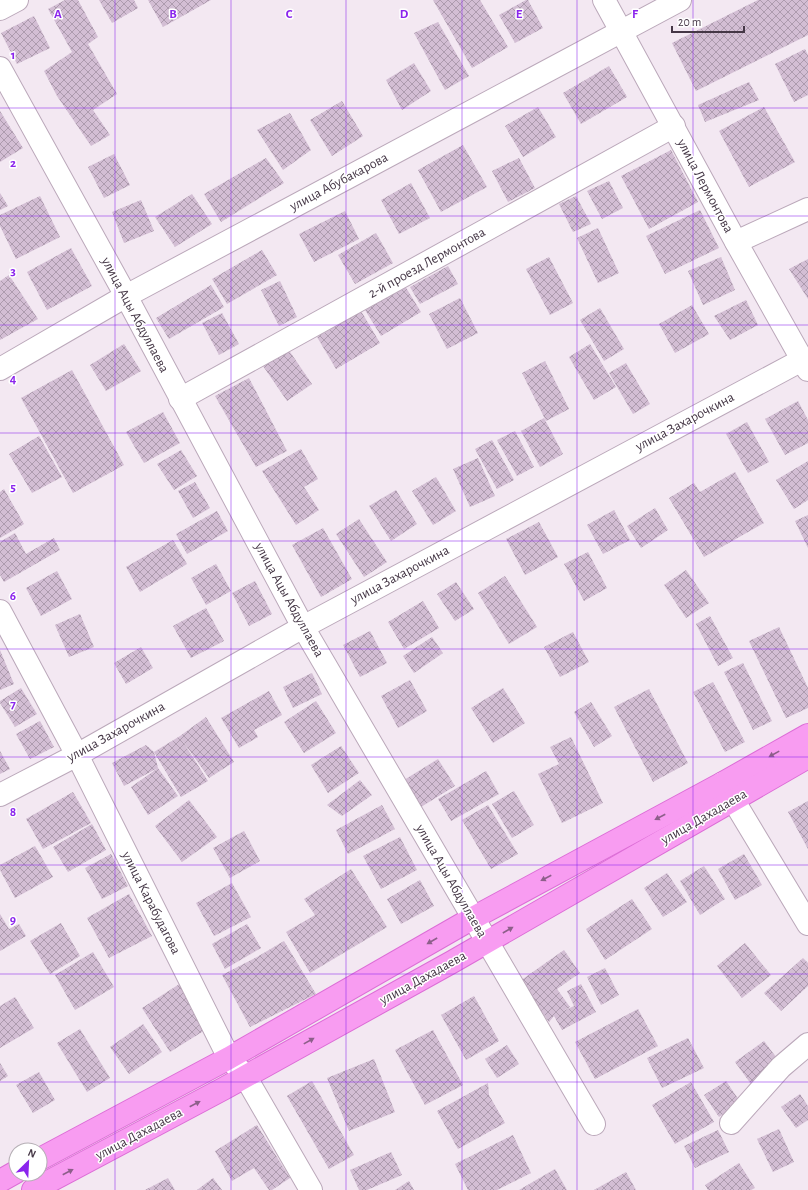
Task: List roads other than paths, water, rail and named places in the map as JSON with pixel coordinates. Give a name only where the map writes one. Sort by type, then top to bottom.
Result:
[{"type":"main road","name":"улица Дахадаева","points":[[33,1190],[224,1089],[487,942],[728,791],[808,735]]},
{"type":"main road","name":"улица Дахадаева","points":[[48,1155],[229,1058],[473,918],[728,791],[808,757]]},
{"type":"street","points":[[0,9],[17,0]]},
{"type":"street","name":"улица Лермонтова","points":[[604,0],[805,365]]},
{"type":"street","name":"улица Абубакарова","points":[[0,369],[126,296],[680,0]]},
{"type":"street","name":"улица Ацы Абдуллаева","points":[[0,68],[126,296],[303,627],[594,1124]]},
{"type":"street","name":"2-й проезд Лермонтова","points":[[180,399],[674,126]]},
{"type":"street","points":[[736,242],[808,209]]},
{"type":"street","name":"улица Захарочкина","points":[[0,795],[77,755],[303,627],[805,365]]},
{"type":"street","name":"улица Карабудагова","points":[[0,611],[77,755],[229,1058],[245,1076],[311,1190]]},
{"type":"street","points":[[728,791],[808,924]]},
{"type":"street","points":[[731,1123],[781,1067],[808,1044]]}]
